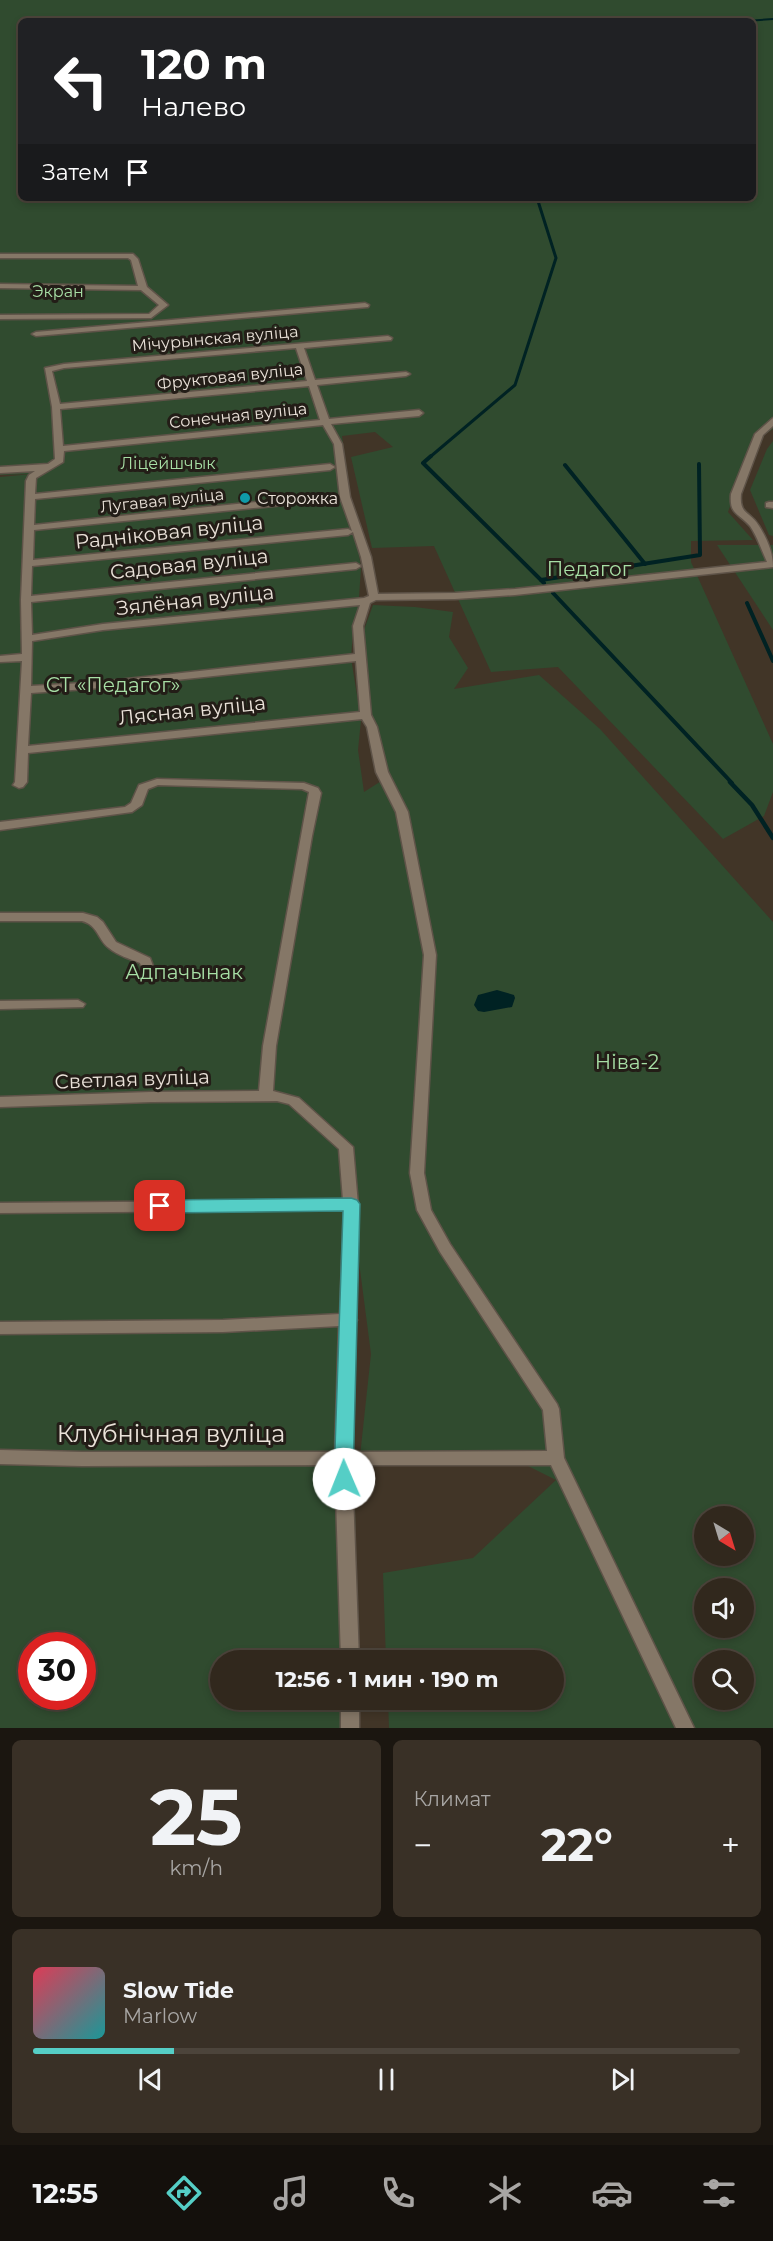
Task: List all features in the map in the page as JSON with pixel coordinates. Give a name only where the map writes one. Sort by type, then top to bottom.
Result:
[{"type":"street","points":[[0,256],[119,256],[134,259],[143,288],[164,305],[152,320]]},
{"type":"street","points":[[0,286],[143,288]]},
{"type":"street","points":[[36,334],[152,320],[365,305]]},
{"type":"street","points":[[0,317],[152,320]]},
{"type":"street","name":"Мічурынская вуліца","points":[[56,407],[47,372],[52,368],[388,338]]},
{"type":"street","points":[[298,345],[327,424],[338,444],[345,497],[366,557],[370,599],[358,626],[366,715],[372,727],[382,771],[402,812],[430,955],[417,1173],[424,1210],[445,1248],[551,1409],[556,1458],[685,1728]]},
{"type":"street","name":"Фруктовая вуліца","points":[[56,407],[406,374]]},
{"type":"street","points":[[0,470],[38,468],[56,464],[60,460],[56,407]]},
{"type":"street","name":"Сонечная вуліца","points":[[60,449],[419,413]]},
{"type":"street","points":[[772,422],[759,434],[736,494],[735,504],[738,511],[754,525],[773,563]]},
{"type":"street","points":[[30,497],[330,467]]},
{"type":"street","points":[[19,785],[21,782],[27,657],[28,528],[32,477],[43,470],[38,468]]},
{"type":"street","name":"Лугавая вуліца","points":[[28,528],[333,498]]},
{"type":"street","name":"Радніковая вуліца","points":[[29,563],[348,532]]},
{"type":"street","name":"Зялёная вуліца","points":[[27,639],[103,627],[370,599],[515,592],[773,563]]},
{"type":"street","name":"Садовая вуліца","points":[[26,600],[356,566]]},
{"type":"street","points":[[0,659],[27,657]]},
{"type":"street","points":[[25,690],[100,685],[361,657]]},
{"type":"street","name":"Лясная вуліца","points":[[22,750],[366,715]]},
{"type":"street","points":[[0,826],[128,810],[136,805],[143,787],[157,782],[310,787],[315,793],[303,842],[267,1067],[266,1095]]},
{"type":"street","points":[[0,917],[83,917],[93,920],[112,945],[145,961],[150,974]]},
{"type":"street","points":[[0,1005],[78,1004]]},
{"type":"street","name":"Светлая вуліца","points":[[0,1102],[266,1095],[294,1101],[346,1147],[351,1204],[343,1457]]},
{"type":"street","points":[[0,1208],[351,1204]]},
{"type":"street","points":[[0,1328],[223,1326],[349,1320]]},
{"type":"street","name":"Клубнічная вуліца","points":[[0,1457],[82,1460],[343,1457],[556,1458]]},
{"type":"street","points":[[343,1457],[350,1650]]},
{"type":"street","points":[[350,1710],[350,1728]]},
{"type":"green space","points":[[0,0],[773,0],[773,429],[754,441],[728,512],[753,540],[691,541],[691,562],[773,744],[773,792],[764,816],[723,839],[558,667],[491,672],[434,546],[372,548],[351,457],[393,447],[375,432],[342,436],[361,568],[355,655],[373,605],[453,612],[449,637],[468,668],[454,689],[539,675],[600,729],[773,922],[773,1728],[389,1728],[388,1710],[564,1710],[564,1650],[386,1650],[383,1573],[473,1558],[556,1480],[506,1455],[360,1456],[371,1354],[359,1262],[354,1457],[358,1650],[210,1650],[210,1710],[359,1710],[359,1728],[0,1728],[0,477],[32,474],[0,475]],"holes":[[[354,618],[355,659],[386,778],[364,792],[358,750],[361,720],[351,658]]]},
{"type":"green space","points":[[773,441],[773,536],[769,535],[750,490],[767,449]]},
{"type":"green space","points":[[717,545],[773,545],[773,630]]},
{"type":"water","points":[[497,990],[514,995],[512,1007],[478,1011],[474,1005],[478,995]]},
{"type":"waterway","points":[[756,20],[773,19]]},
{"type":"waterway","points":[[430,457],[515,385],[556,258],[538,201]]},
{"type":"waterway","points":[[431,456],[423,463],[544,583]]},
{"type":"waterway","points":[[645,564],[700,555],[699,464]]},
{"type":"waterway","points":[[565,465],[645,564]]},
{"type":"waterway","points":[[541,580],[645,564]]},
{"type":"waterway","points":[[553,593],[732,783]]},
{"type":"waterway","points":[[747,603],[773,661]]},
{"type":"waterway","points":[[730,782],[752,805],[773,838]]},
{"type":"place","name":"Сторожка","points":[[245,498]]},
{"type":"route","points":[[160,1206],[351,1204],[344,1479]]},
{"type":"park label","name":"Экран","points":[[58,291]]},
{"type":"park label","name":"Ліцейшчык","points":[[168,463]]},
{"type":"park label","name":"Педагог","points":[[589,569]]},
{"type":"park label","name":"СТ «Педагог»","points":[[113,685]]},
{"type":"park label","name":"Адпачынак","points":[[184,972]]},
{"type":"park label","name":"Ніва-2","points":[[627,1062]]}]
